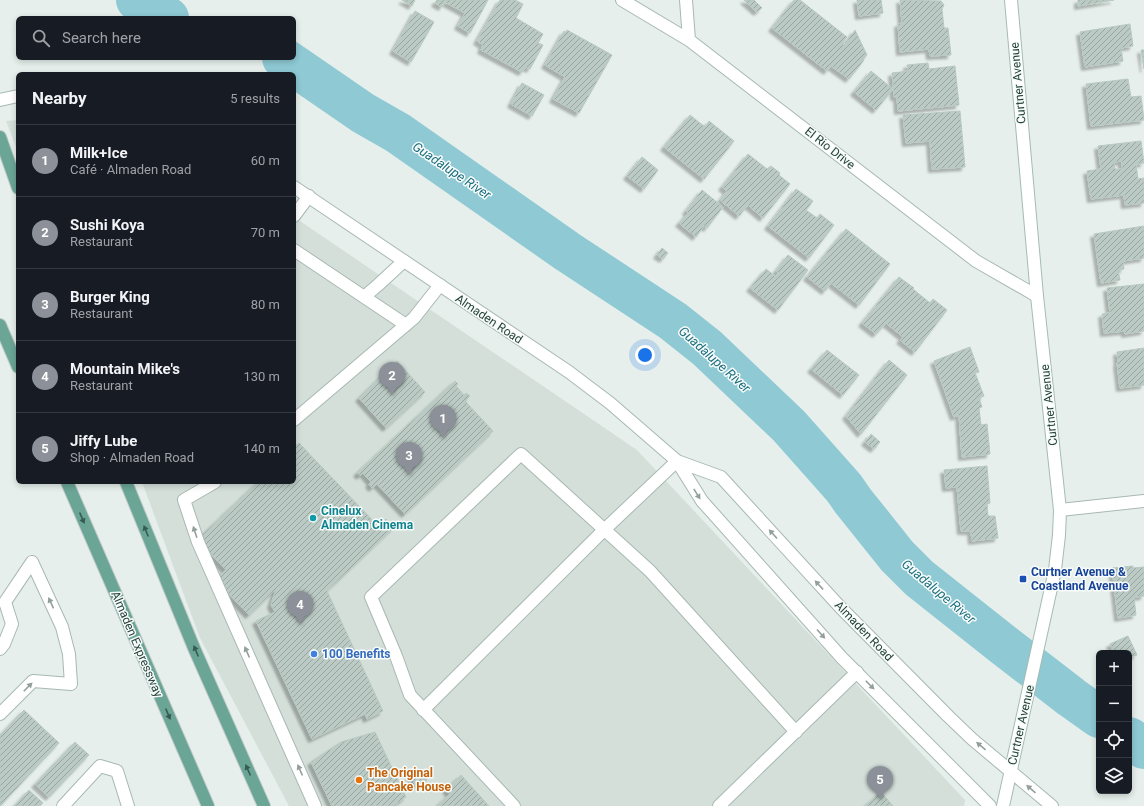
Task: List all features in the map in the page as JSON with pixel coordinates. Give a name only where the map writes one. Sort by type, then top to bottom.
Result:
[{"type":"main road","points":[[0,137],[16,182]]},
{"type":"main road","points":[[0,325],[16,363]]},
{"type":"main road","name":"Almaden Expressway","points":[[68,484],[208,806]]},
{"type":"main road","points":[[127,484],[194,648],[264,806]]},
{"type":"street","name":"El Rio Drive","points":[[622,0],[689,40],[976,261],[1037,296]]},
{"type":"street","points":[[686,0],[689,40]]},
{"type":"street","name":"Curtner Avenue","points":[[1003,806],[1055,570],[1060,510],[1037,296],[1011,0]]},
{"type":"street","points":[[0,100],[16,96]]},
{"type":"street","name":"Almaden Road","points":[[296,188],[569,372],[610,403],[677,461],[702,501],[837,652],[990,806]]},
{"type":"street","points":[[296,213],[309,196]]},
{"type":"street","points":[[296,251],[406,325]]},
{"type":"street","points":[[364,297],[404,261]]},
{"type":"street","points":[[296,418],[414,318],[440,285]]},
{"type":"street","points":[[514,806],[410,695],[396,656],[371,597],[521,454],[650,571],[796,732]]},
{"type":"street","points":[[424,710],[604,530],[677,461]]},
{"type":"street","name":"Almaden Road","points":[[677,461],[721,477],[841,608],[948,716],[972,739],[1052,806]]},
{"type":"street","points":[[212,484],[184,500],[198,542],[315,806]]},
{"type":"street","points":[[1060,510],[1144,501]]},
{"type":"street","points":[[0,649],[4,644],[12,624],[5,602],[32,562],[62,627],[69,654],[71,684],[33,681],[0,714]]},
{"type":"street","points":[[719,806],[857,672]]},
{"type":"street","points":[[64,806],[100,766],[117,771],[128,806]]},
{"type":"shaded area","points":[[16,120],[16,147],[6,121]]},
{"type":"shaded area","points":[[296,218],[637,450],[965,800],[964,806],[289,806],[200,638],[143,484],[296,484]]},
{"type":"building","points":[[402,0],[415,0],[412,6]]},
{"type":"building","points":[[437,0],[488,0],[470,33],[458,26],[465,13],[445,2],[442,7],[435,3]]},
{"type":"building","points":[[500,0],[515,0],[523,4],[516,18],[543,34],[538,43],[543,45],[530,69],[526,67],[522,72],[481,50],[483,45],[477,41]]},
{"type":"building","points":[[744,0],[754,0],[762,8],[757,12]]},
{"type":"building","points":[[794,0],[800,0],[847,37],[842,43],[844,45],[855,30],[867,55],[849,79],[831,66],[827,71],[772,28]]},
{"type":"building","points":[[857,0],[881,0],[883,13],[859,16]]},
{"type":"building","points":[[900,0],[941,1],[944,5],[942,9],[944,28],[948,28],[951,55],[930,56],[929,49],[900,52],[898,24],[902,23]]},
{"type":"building","points":[[1078,0],[1114,0],[1078,6]]},
{"type":"building","points":[[415,11],[434,22],[411,62],[393,51]]},
{"type":"building","points":[[1130,24],[1133,46],[1121,48],[1123,61],[1085,67],[1080,32]]},
{"type":"building","points":[[567,30],[612,55],[579,113],[553,99],[565,77],[545,65],[564,31],[565,33]]},
{"type":"building","points":[[1141,50],[1144,50],[1144,69]]},
{"type":"building","points":[[928,63],[929,69],[955,66],[959,105],[898,111],[897,97],[894,97],[892,73],[908,71],[907,65]]},
{"type":"building","points":[[871,71],[893,89],[876,110],[854,92]]},
{"type":"building","points":[[1128,79],[1131,97],[1141,96],[1144,120],[1091,126],[1086,84]]},
{"type":"building","points":[[522,83],[544,95],[532,116],[511,104]]},
{"type":"building","points":[[960,111],[965,167],[932,169],[930,141],[906,143],[903,115]]},
{"type":"building","points":[[690,115],[705,127],[709,121],[734,141],[704,179],[664,147]]},
{"type":"building","points":[[1141,141],[1144,163],[1136,164],[1138,179],[1144,178],[1144,203],[1125,205],[1124,195],[1091,199],[1087,171],[1101,169],[1098,146]],"holes":[[[1122,161],[1122,169],[1115,169],[1114,162]]]},
{"type":"building","points":[[748,154],[767,169],[771,166],[790,184],[763,218],[748,205],[739,216],[720,200],[727,191],[722,187]]},
{"type":"building","points":[[642,157],[658,170],[644,189],[627,176]]},
{"type":"building","points":[[796,189],[813,201],[806,210],[817,218],[820,214],[834,225],[809,258],[768,226]]},
{"type":"building","points":[[702,190],[723,207],[707,228],[704,226],[696,237],[679,223],[688,213],[686,211]]},
{"type":"building","points":[[1144,226],[1144,258],[1123,261],[1124,269],[1118,270],[1120,280],[1101,283],[1094,234]]},
{"type":"building","points":[[846,229],[890,264],[859,305],[831,283],[825,291],[807,277]]},
{"type":"building","points":[[662,248],[668,253],[663,259],[657,255]]},
{"type":"building","points":[[788,255],[808,270],[778,310],[750,288],[766,269],[775,276],[778,273],[776,271]]},
{"type":"building","points":[[899,277],[914,288],[913,289],[930,303],[933,299],[947,310],[915,352],[900,340],[903,337],[886,323],[876,334],[862,323]]},
{"type":"building","points":[[1144,284],[1144,331],[1125,334],[1125,331],[1104,333],[1102,314],[1110,313],[1107,288]]},
{"type":"building","points":[[970,347],[979,372],[975,373],[984,396],[979,398],[982,407],[979,408],[981,425],[987,424],[990,454],[962,457],[959,415],[954,417],[934,361]]},
{"type":"building","points":[[1144,348],[1144,385],[1120,388],[1117,352]]},
{"type":"building","points":[[827,350],[859,375],[843,395],[811,369]]},
{"type":"building","points":[[889,360],[907,375],[861,434],[846,416]]},
{"type":"building","points":[[397,361],[425,392],[386,428],[359,398]]},
{"type":"building","points":[[455,381],[458,384],[456,386],[464,395],[466,393],[470,396],[465,401],[493,431],[405,514],[377,484],[372,488],[369,484],[371,482],[363,473],[360,476],[357,473]]},
{"type":"building","points":[[871,434],[880,442],[874,449],[865,442]]},
{"type":"building","points":[[299,443],[378,526],[386,519],[394,527],[327,591],[383,711],[367,719],[365,714],[312,739],[256,621],[275,612],[271,605],[276,589],[249,615],[222,587],[218,577],[226,570],[208,551],[201,536],[256,484],[296,484],[296,445]]},
{"type":"building","points":[[987,466],[990,503],[987,504],[988,516],[995,516],[998,538],[972,541],[971,531],[961,531],[957,487],[946,488],[944,470]]},
{"type":"building","points":[[1133,566],[1133,568],[1144,567],[1144,596],[1134,597],[1136,615],[1118,618],[1112,568]]},
{"type":"building","points":[[1128,636],[1137,655],[1132,657],[1132,650],[1113,650],[1110,644]]},
{"type":"building","points":[[24,710],[59,743],[0,806],[0,735]]},
{"type":"building","name":"The Original Pancake House","points":[[375,732],[406,797],[393,806],[332,806],[311,762],[341,742]]},
{"type":"building","points":[[75,742],[89,755],[49,797],[35,784]]},
{"type":"building","points":[[421,768],[427,780],[416,786],[409,773]]},
{"type":"building","points":[[461,775],[489,806],[437,806],[450,794],[446,790]]},
{"type":"building","points":[[29,790],[43,803],[40,806],[14,806]]},
{"type":"building","points":[[881,792],[893,806],[865,806]]},
{"type":"waterway","name":"Guadalupe River","points":[[137,0],[165,16]]},
{"type":"waterway","name":"Guadalupe River","points":[[286,60],[363,113],[398,133],[568,252],[673,321],[707,348],[789,426],[844,488],[897,556],[919,578],[1001,643],[1096,715]]},
{"type":"waterway","name":"Guadalupe River","points":[[1132,740],[1144,748]]},
{"type":"place","name":"Sushi Koya","points":[[392,395]]},
{"type":"place","name":"Milk+Ice","points":[[443,438]]},
{"type":"place","name":"Burger King","points":[[409,475]]},
{"type":"place","name":"Cinelux Almaden Cinema","points":[[313,518]]},
{"type":"place","name":"Curtner Avenue & Coastland Avenue","points":[[1023,579]]},
{"type":"place","name":"Mountain Mike's","points":[[300,624]]},
{"type":"place","name":"100 Benefits","points":[[314,654]]},
{"type":"place","name":"The Original Pancake House","points":[[359,780]]},
{"type":"place","name":"Jiffy Lube","points":[[880,799]]}]
